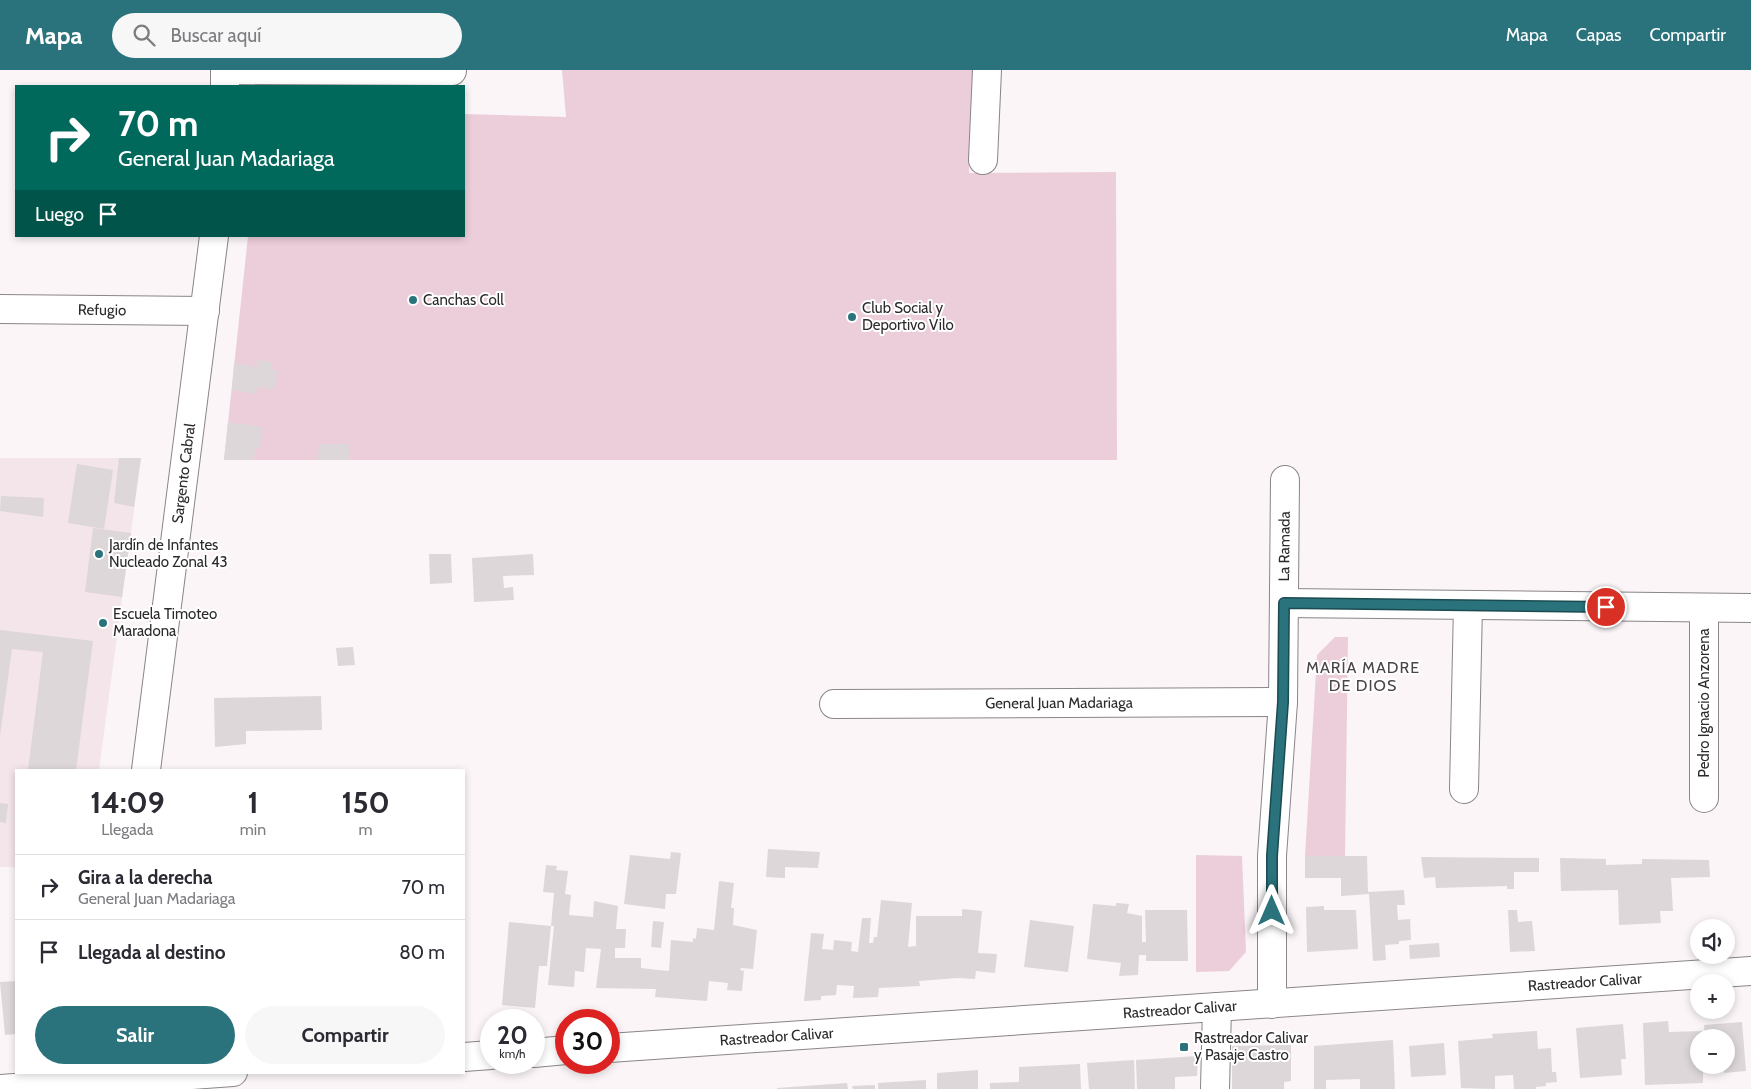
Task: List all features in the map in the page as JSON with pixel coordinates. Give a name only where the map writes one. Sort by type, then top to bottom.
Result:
[{"type":"street","points":[[225,85],[225,70],[452,71]]},
{"type":"street","points":[[983,160],[987,70]]},
{"type":"street","name":"Sargento Cabral","points":[[146,769],[214,237]]},
{"type":"street","name":"Refugio","points":[[0,309],[205,311]]},
{"type":"street","name":"La Ramada","points":[[1272,1004],[1272,856],[1283,702],[1285,480]]},
{"type":"street","points":[[1284,603],[1751,608]]},
{"type":"street","points":[[1464,790],[1468,605]]},
{"type":"street","name":"Pedro Ignacio Anzorena","points":[[1704,608],[1704,798]]},
{"type":"street","name":"General Juan Madariaga","points":[[834,704],[1283,702]]},
{"type":"street","name":"Rastreador Calivar","points":[[620,1047],[1751,971]]},
{"type":"street","points":[[1215,1089],[1217,1007]]},
{"type":"street","points":[[465,1057],[480,1056]]},
{"type":"street","points":[[0,1088],[205,1074]]},
{"type":"shaded area","name":"Club Social y Deportivo Vilo","points":[[562,70],[974,70],[969,173],[1116,172],[1117,460],[224,460],[248,237],[465,237],[465,114],[566,117]]},
{"type":"shaded area","points":[[0,458],[141,458],[99,769],[15,769],[15,867],[0,867]]},
{"type":"shaded area","points":[[1335,637],[1348,637],[1345,856],[1305,856],[1317,655]]},
{"type":"shaded area","points":[[1196,855],[1242,856],[1246,952],[1229,971],[1196,972]]},
{"type":"building","points":[[272,77],[354,78],[354,85],[272,85]]},
{"type":"building","points":[[258,360],[272,362],[271,369],[277,370],[274,390],[257,387],[256,394],[232,390],[234,363],[257,367]]},
{"type":"building","points":[[228,422],[263,427],[259,448],[255,448],[254,460],[224,460]]},
{"type":"building","points":[[319,444],[350,444],[350,460],[318,460]]},
{"type":"building","points":[[119,458],[141,458],[134,507],[114,503]]},
{"type":"building","points":[[77,464],[113,470],[104,529],[68,523]]},
{"type":"building","points":[[1,496],[44,498],[43,517],[0,511]]},
{"type":"building","points":[[93,528],[131,533],[122,597],[85,592]]},
{"type":"building","points":[[429,554],[451,554],[452,583],[430,584]]},
{"type":"building","points":[[533,554],[534,575],[503,576],[504,588],[513,587],[514,600],[474,602],[472,558]]},
{"type":"building","points":[[0,630],[93,641],[76,769],[28,769],[43,652],[12,649],[0,736]]},
{"type":"building","points":[[353,647],[355,665],[338,666],[336,648]]},
{"type":"building","points":[[321,696],[322,730],[246,731],[246,744],[215,747],[214,698]]},
{"type":"building","points":[[0,803],[8,804],[6,823],[0,822]]},
{"type":"building","points":[[768,849],[820,852],[818,868],[785,867],[785,878],[766,877]]},
{"type":"building","points":[[671,852],[681,853],[676,894],[666,894],[665,909],[624,904],[630,855],[670,859]]},
{"type":"building","points":[[1305,856],[1367,856],[1368,892],[1404,890],[1405,905],[1397,905],[1398,920],[1410,919],[1411,940],[1399,941],[1399,944],[1385,945],[1386,960],[1373,961],[1369,894],[1341,896],[1341,878],[1305,878]]},
{"type":"building","points":[[1421,857],[1539,858],[1539,872],[1514,872],[1514,889],[1507,889],[1507,886],[1436,888],[1435,877],[1424,878]]},
{"type":"building","points":[[1560,858],[1606,859],[1606,865],[1642,864],[1642,859],[1709,860],[1710,877],[1671,878],[1673,911],[1660,911],[1661,923],[1619,925],[1618,890],[1561,891]]},
{"type":"building","points":[[546,865],[557,866],[556,870],[568,871],[565,894],[571,895],[569,915],[593,917],[594,901],[618,906],[616,929],[626,929],[625,948],[615,948],[615,958],[641,958],[641,968],[658,970],[669,971],[671,940],[693,942],[693,938],[696,939],[697,928],[714,930],[719,881],[734,883],[731,908],[734,908],[733,925],[757,930],[753,969],[741,968],[740,970],[744,971],[742,991],[727,990],[728,983],[709,981],[707,1001],[655,997],[656,989],[596,988],[601,949],[586,948],[584,972],[575,971],[574,987],[548,985],[554,926],[551,926],[554,893],[543,892]]},
{"type":"building","points":[[881,900],[912,903],[908,947],[916,946],[916,916],[962,916],[962,909],[982,911],[978,953],[997,954],[995,973],[976,971],[975,979],[957,978],[919,981],[920,986],[879,988],[878,997],[853,998],[854,986],[837,985],[836,995],[821,996],[821,1000],[804,1001],[811,933],[824,934],[822,949],[833,950],[834,940],[852,942],[851,951],[858,952],[862,918],[871,918],[869,943],[873,943],[874,937],[877,937]]},
{"type":"building","points":[[1116,903],[1129,904],[1127,913],[1142,916],[1142,942],[1146,942],[1145,910],[1187,910],[1188,961],[1146,961],[1146,955],[1139,955],[1138,975],[1119,976],[1121,963],[1087,959],[1093,904],[1116,906]]},
{"type":"building","points":[[1324,906],[1324,910],[1356,910],[1358,949],[1307,952],[1306,907]]},
{"type":"building","points":[[1508,910],[1517,910],[1518,922],[1532,921],[1535,951],[1510,952]]},
{"type":"building","points":[[1030,920],[1074,926],[1068,972],[1024,967]]},
{"type":"building","points":[[653,921],[664,922],[661,948],[651,947]]},
{"type":"building","points":[[509,922],[551,926],[547,966],[539,966],[535,1008],[502,1005]]},
{"type":"building","points":[[1439,943],[1440,957],[1410,959],[1409,945]]},
{"type":"building","points":[[15,981],[15,1034],[5,1035],[0,982]]},
{"type":"building","points":[[1668,1021],[1669,1032],[1690,1031],[1690,1074],[1703,1074],[1703,1083],[1645,1085],[1643,1023]]},
{"type":"building","points":[[1742,1022],[1746,1071],[1735,1072],[1735,1029],[1704,1029],[1704,1025]]},
{"type":"building","points":[[1623,1024],[1626,1059],[1621,1059],[1622,1075],[1580,1078],[1576,1028]]},
{"type":"building","points":[[1537,1031],[1538,1049],[1551,1048],[1552,1072],[1556,1072],[1557,1082],[1546,1083],[1546,1086],[1536,1087],[1536,1089],[1514,1089],[1513,1075],[1495,1076],[1495,1089],[1461,1088],[1458,1041],[1493,1038],[1492,1034]]},
{"type":"building","points":[[1393,1040],[1395,1089],[1360,1089],[1360,1079],[1326,1080],[1326,1089],[1314,1089],[1314,1046]]},
{"type":"building","points":[[1444,1043],[1446,1075],[1411,1077],[1409,1046]]},
{"type":"building","points":[[1291,1045],[1291,1081],[1284,1082],[1284,1089],[1232,1089],[1232,1046]]},
{"type":"building","points":[[1198,1056],[1197,1076],[1175,1077],[1175,1089],[1137,1089],[1136,1060]]},
{"type":"building","points":[[1134,1060],[1135,1089],[1089,1089],[1087,1063]]},
{"type":"building","points":[[1080,1064],[1081,1089],[990,1089],[990,1083],[1019,1082],[1019,1067]]},
{"type":"building","points":[[978,1070],[978,1089],[937,1089],[937,1073]]},
{"type":"building","points":[[926,1080],[926,1089],[878,1089],[878,1083]]},
{"type":"building","points":[[847,1083],[848,1089],[777,1089],[777,1088]]},
{"type":"building","points":[[875,1085],[875,1089],[853,1089],[852,1086]]},
{"type":"place","name":"Canchas Coll","points":[[413,300]]},
{"type":"place","name":"Club Social y Deportivo Vilo","points":[[852,317]]},
{"type":"place","name":"Jardín de Infantes Nucleado Zonal 43","points":[[99,554]]},
{"type":"place","name":"Escuela Timoteo Maradona","points":[[103,623]]},
{"type":"place","name":"Rastreador Calivar y Pasaje Castro","points":[[1184,1047]]},
{"type":"district","name":"MARÍA MADRE DE DIOS","points":[[1363,676]]},
{"type":"route","points":[[1272,911],[1272,856],[1283,702],[1284,603],[1606,607]]}]
